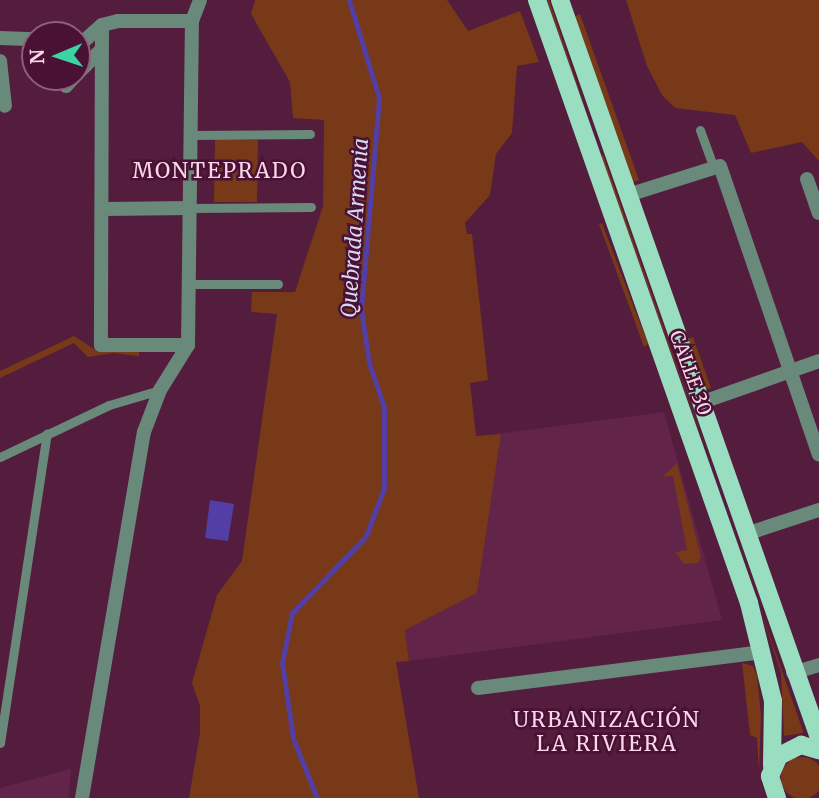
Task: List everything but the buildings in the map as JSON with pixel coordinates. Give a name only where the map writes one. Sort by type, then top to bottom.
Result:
[{"type":"main road","name":"CALLE 30","points":[[537,0],[763,652],[773,701],[772,766],[776,797]]},
{"type":"main road","name":"CALLE 30","points":[[559,0],[793,673],[819,738]]},
{"type":"main road","points":[[772,766],[789,749],[801,745],[819,750]]},
{"type":"street","points":[[82,798],[144,432],[160,390],[188,345],[191,284],[192,21],[200,0]]},
{"type":"street","points":[[91,35],[102,25],[192,21]]},
{"type":"street","points":[[102,25],[101,345],[188,345]]},
{"type":"street","points":[[0,38],[21,39]]},
{"type":"street","points":[[91,60],[101,50]]},
{"type":"street","points":[[0,61],[5,106]]},
{"type":"street","points":[[628,195],[713,166],[720,166],[819,454]]},
{"type":"street","points":[[807,179],[819,213]]},
{"type":"street","points":[[103,209],[191,208]]},
{"type":"street","points":[[701,403],[819,361]]},
{"type":"street","points":[[746,534],[819,510]]},
{"type":"street","points":[[478,688],[763,652]]},
{"type":"street","points":[[793,673],[819,665]]},
{"type":"lane","points":[[700,130],[713,166]]},
{"type":"lane","points":[[191,135],[310,134]]},
{"type":"lane","points":[[191,208],[311,207]]},
{"type":"lane","points":[[191,284],[278,284]]},
{"type":"lane","points":[[0,457],[109,405],[160,390]]},
{"type":"lane","points":[[0,743],[47,434]]},
{"type":"shaded area","points":[[255,0],[447,0],[468,31],[520,11],[539,62],[517,66],[512,133],[496,154],[490,195],[465,223],[467,234],[472,234],[488,380],[470,383],[476,436],[501,434],[477,593],[405,630],[409,661],[396,662],[419,798],[189,798],[200,733],[200,706],[192,683],[217,595],[242,561],[277,314],[251,312],[252,292],[295,292],[323,206],[324,120],[293,118],[290,82],[251,14]]},
{"type":"shaded area","points":[[547,0],[549,0],[598,147]]},
{"type":"shaded area","points":[[626,0],[819,0],[819,161],[802,142],[751,153],[735,115],[675,108],[662,95],[647,66]]},
{"type":"shaded area","points":[[580,14],[639,180],[633,182],[575,16]]},
{"type":"shaded area","points":[[215,139],[258,140],[257,202],[214,202]]},
{"type":"shaded area","points":[[603,155],[710,461],[601,156]]},
{"type":"shaded area","points":[[602,223],[648,344],[644,347],[599,224]]},
{"type":"shaded area","points":[[74,336],[94,349],[139,350],[139,356],[113,353],[88,357],[74,343],[0,378],[0,371]]},
{"type":"shaded area","points":[[693,337],[711,388],[706,389],[688,339]]},
{"type":"shaded area","points":[[664,412],[722,620],[409,661],[405,630],[477,592],[497,434]]},
{"type":"shaded area","points":[[677,463],[701,557],[698,563],[684,564],[675,552],[687,550],[673,476],[662,477]]},
{"type":"shaded area","points":[[210,500],[234,504],[228,541],[205,538]]},
{"type":"shaded area","points":[[760,608],[803,733],[784,736],[781,673]]},
{"type":"shaded area","points":[[742,663],[753,666],[757,676],[761,715],[759,772],[757,738],[750,735]]},
{"type":"shaded area","points":[[802,757],[817,763],[823,778],[817,793],[802,799],[787,793],[781,778],[787,763]]},
{"type":"shaded area","points":[[71,769],[69,798],[0,798],[0,788]]},
{"type":"waterway","name":"Quebrada Armenia","points":[[317,798],[293,738],[282,663],[292,613],[366,536],[384,488],[384,407],[369,363],[361,309],[379,98],[349,0]]},
{"type":"district","name":"MONTEPRADO","points":[[220,171]]},
{"type":"district","name":"URBANIZACIÓN LA RIVIERA","points":[[607,732]]}]
